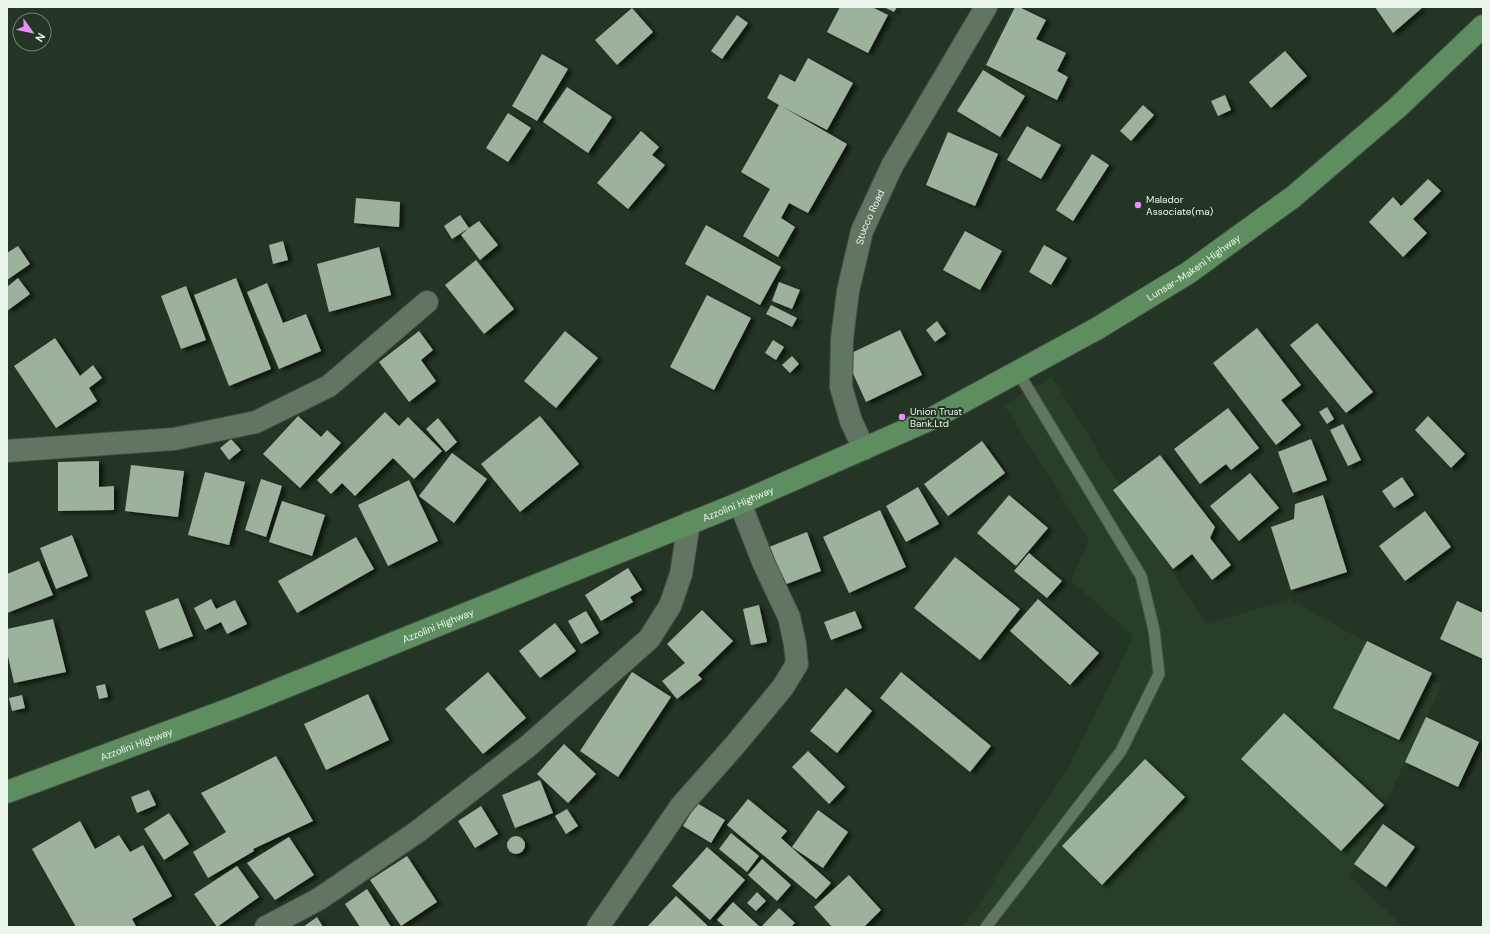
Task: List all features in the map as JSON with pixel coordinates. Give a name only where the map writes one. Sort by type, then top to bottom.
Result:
[{"type":"main road","name":"Lunsar-Makeni Highway","points":[[864,449],[931,419],[1018,372],[1098,328],[1188,273],[1293,196],[1397,108],[1483,26]]},
{"type":"main road","name":"Azzolini Highway","points":[[7,792],[246,703],[740,503],[864,449]]},
{"type":"street","name":"Stucco Road","points":[[864,449],[851,421],[841,387],[842,339],[848,291],[862,231],[892,166],[986,7]]},
{"type":"street","points":[[7,451],[174,439],[256,422],[329,386],[426,302]]},
{"type":"street","points":[[598,927],[681,806],[735,745],[783,687],[797,664],[795,644],[789,617],[764,564],[740,503]]},
{"type":"street","points":[[266,927],[319,899],[417,832],[527,747],[648,639],[670,606],[681,574],[689,523]]},
{"type":"lane","points":[[986,927],[1121,751],[1159,674],[1154,630],[1141,576],[1018,372]]},
{"type":"shaded area","points":[[1052,377],[1206,625],[1289,599],[1442,685],[1350,877],[1404,927],[961,927],[973,913],[1068,768],[1134,636],[1071,581],[1089,540],[1004,405]]},
{"type":"building","points":[[840,7],[872,7],[888,15],[868,53],[827,32]]},
{"type":"building","points":[[884,7],[897,7],[894,12]]},
{"type":"building","points":[[1015,7],[1019,7],[1046,20],[1036,39],[1066,53],[1057,71],[1068,77],[1057,100],[986,65]]},
{"type":"building","points":[[1375,7],[1423,7],[1393,33]]},
{"type":"building","points":[[632,8],[653,32],[617,65],[595,40]]},
{"type":"building","points":[[737,15],[748,23],[722,59],[711,51]]},
{"type":"building","points":[[1285,51],[1307,76],[1271,108],[1249,82]]},
{"type":"building","points":[[542,54],[568,69],[537,121],[512,106]]},
{"type":"building","points":[[808,58],[853,83],[827,130],[781,106],[847,144],[808,213],[789,203],[781,218],[795,227],[778,257],[743,236],[770,189],[741,172],[779,105],[767,98],[780,74],[795,82]]},
{"type":"building","points":[[983,70],[1025,96],[1000,137],[957,111]]},
{"type":"building","points":[[567,87],[612,117],[588,153],[543,122]]},
{"type":"building","points":[[1225,95],[1231,110],[1218,116],[1211,101]]},
{"type":"building","points":[[1143,105],[1154,115],[1131,141],[1120,131]]},
{"type":"building","points":[[508,113],[531,128],[508,162],[486,148]]},
{"type":"building","points":[[1027,126],[1061,145],[1041,179],[1007,160]]},
{"type":"building","points":[[641,131],[659,147],[652,155],[665,165],[628,209],[597,183]]},
{"type":"building","points":[[948,132],[998,154],[975,206],[926,185]]},
{"type":"building","points":[[1092,154],[1109,165],[1073,221],[1056,210]]},
{"type":"building","points":[[1428,179],[1441,191],[1413,219],[1427,233],[1403,257],[1369,222],[1393,197],[1401,206]]},
{"type":"building","points":[[356,198],[400,202],[399,227],[354,223]]},
{"type":"building","points":[[460,215],[469,228],[452,239],[444,226]]},
{"type":"building","points":[[479,221],[498,245],[480,260],[461,235]]},
{"type":"building","points":[[706,225],[781,267],[760,305],[685,264]]},
{"type":"building","points":[[965,231],[1002,251],[980,290],[943,270]]},
{"type":"building","points":[[283,241],[288,260],[273,264],[269,245]]},
{"type":"building","points":[[1044,245],[1067,258],[1051,285],[1029,272]]},
{"type":"building","points":[[18,246],[30,264],[7,280],[7,253]]},
{"type":"building","points":[[379,247],[391,295],[329,312],[317,264]]},
{"type":"building","points":[[476,260],[514,309],[484,334],[445,285]]},
{"type":"building","points":[[18,278],[30,294],[7,311],[7,287]]},
{"type":"building","points":[[236,278],[271,369],[229,386],[194,295]]},
{"type":"building","points":[[779,282],[800,290],[792,309],[772,301]]},
{"type":"building","points":[[267,283],[283,323],[306,314],[321,351],[279,369],[247,292]]},
{"type":"building","points":[[186,286],[206,340],[181,349],[161,296]]},
{"type":"building","points":[[707,295],[751,318],[714,390],[670,367]]},
{"type":"building","points":[[771,305],[797,318],[792,327],[766,314]]},
{"type":"building","points":[[937,321],[946,334],[935,342],[926,330]]},
{"type":"building","points":[[1317,323],[1373,392],[1346,413],[1290,345]]},
{"type":"building","points":[[1257,328],[1301,385],[1281,400],[1301,425],[1276,445],[1213,363]]},
{"type":"building","points":[[900,330],[922,375],[866,402],[845,356]]},
{"type":"building","points":[[419,331],[433,350],[421,360],[436,381],[409,402],[379,362]]},
{"type":"building","points":[[565,331],[598,358],[556,408],[524,381]]},
{"type":"building","points":[[55,338],[80,376],[93,365],[102,378],[89,388],[97,401],[56,428],[14,366]]},
{"type":"building","points":[[773,340],[784,347],[776,360],[765,353]]},
{"type":"building","points":[[792,356],[799,364],[790,373],[782,365]]},
{"type":"building","points":[[1327,407],[1334,419],[1327,424],[1319,412]]},
{"type":"building","points":[[1228,408],[1259,448],[1231,470],[1226,464],[1200,484],[1174,449]]},
{"type":"building","points":[[385,412],[399,426],[408,417],[442,451],[414,479],[393,458],[355,496],[342,483],[331,494],[317,480]]},
{"type":"building","points":[[298,416],[321,437],[327,430],[341,443],[300,488],[263,454]]},
{"type":"building","points":[[540,416],[579,464],[520,512],[481,464]]},
{"type":"building","points":[[1428,416],[1465,454],[1451,468],[1415,430]]},
{"type":"building","points":[[438,418],[457,442],[446,452],[426,429]]},
{"type":"building","points":[[1343,424],[1361,460],[1348,466],[1330,430]]},
{"type":"building","points":[[231,439],[241,450],[229,460],[220,448]]},
{"type":"building","points":[[1311,439],[1327,480],[1293,493],[1278,452]]},
{"type":"building","points":[[982,441],[1005,473],[948,516],[924,484]]},
{"type":"building","points":[[452,453],[487,479],[454,523],[419,496]]},
{"type":"building","points":[[1160,455],[1215,527],[1210,538],[1231,565],[1212,580],[1192,554],[1173,569],[1113,490]]},
{"type":"building","points":[[99,461],[99,487],[114,486],[114,510],[58,511],[58,462]]},
{"type":"building","points":[[131,465],[184,471],[178,517],[125,511]]},
{"type":"building","points":[[205,472],[245,482],[229,545],[188,535]]},
{"type":"building","points":[[1250,473],[1279,508],[1239,541],[1210,506]]},
{"type":"building","points":[[1402,477],[1414,495],[1394,508],[1382,491]]},
{"type":"building","points":[[261,479],[282,486],[266,537],[245,530]]},
{"type":"building","points":[[409,480],[438,541],[388,566],[358,505]]},
{"type":"building","points":[[918,487],[939,524],[906,542],[886,506]]},
{"type":"building","points":[[1009,495],[1048,528],[1016,566],[977,533]]},
{"type":"building","points":[[1323,495],[1347,572],[1291,590],[1271,527],[1294,519],[1295,504]]},
{"type":"building","points":[[282,501],[325,515],[312,556],[269,542]]},
{"type":"building","points":[[880,510],[906,567],[849,593],[823,537]]},
{"type":"building","points":[[1425,511],[1451,547],[1405,581],[1379,546]]},
{"type":"building","points":[[807,532],[821,571],[784,585],[769,547]]},
{"type":"building","points":[[72,535],[88,576],[56,589],[40,548]]},
{"type":"building","points":[[356,537],[374,569],[297,613],[278,581]]},
{"type":"building","points":[[1029,553],[1062,581],[1047,598],[1014,571]]},
{"type":"building","points":[[955,557],[1020,609],[980,660],[914,608]]},
{"type":"building","points":[[39,561],[53,595],[7,613],[7,574]]},
{"type":"building","points":[[628,568],[642,590],[630,597],[633,602],[601,621],[585,595]]},
{"type":"building","points":[[178,598],[193,636],[159,649],[145,611]]},
{"type":"building","points":[[211,599],[216,609],[235,600],[247,624],[227,634],[221,622],[205,630],[194,608]]},
{"type":"building","points":[[1038,599],[1099,653],[1070,685],[1010,631]]},
{"type":"building","points":[[1457,601],[1483,613],[1483,659],[1440,639]]},
{"type":"building","points":[[759,605],[767,642],[751,645],[743,609]]},
{"type":"building","points":[[702,610],[733,641],[698,675],[702,679],[677,699],[662,681],[685,663],[667,644]]},
{"type":"building","points":[[586,611],[599,633],[581,644],[568,621]]},
{"type":"building","points":[[855,611],[862,628],[831,640],[824,622]]},
{"type":"building","points":[[53,619],[66,672],[14,683],[7,652],[7,629]]},
{"type":"building","points":[[555,623],[576,651],[540,678],[519,651]]},
{"type":"building","points":[[1367,641],[1432,673],[1399,740],[1333,708]]},
{"type":"building","points":[[488,672],[526,718],[483,754],[445,709]]},
{"type":"building","points":[[632,672],[671,697],[618,777],[580,751]]},
{"type":"building","points":[[901,672],[991,746],[970,772],[880,698]]},
{"type":"building","points":[[105,684],[108,697],[99,699],[96,686]]},
{"type":"building","points":[[846,688],[872,711],[837,753],[810,731]]},
{"type":"building","points":[[368,694],[389,740],[326,770],[304,724]]},
{"type":"building","points":[[22,695],[25,708],[12,711],[9,698]]},
{"type":"building","points":[[1284,713],[1384,805],[1341,851],[1241,759]]},
{"type":"building","points":[[1426,717],[1479,742],[1458,787],[1405,762]]},
{"type":"building","points":[[564,744],[596,774],[568,803],[537,774]]},
{"type":"building","points":[[808,751],[845,787],[829,804],[792,767]]},
{"type":"building","points":[[276,756],[313,821],[253,849],[254,851],[208,878],[193,852],[226,832],[201,793]]},
{"type":"building","points":[[1145,759],[1185,797],[1102,885],[1062,846]]},
{"type":"building","points":[[540,780],[553,813],[515,828],[502,795]]},
{"type":"building","points":[[149,790],[156,805],[137,813],[131,797]]},
{"type":"building","points":[[748,799],[787,831],[781,838],[831,883],[816,899],[727,825]]},
{"type":"building","points":[[697,803],[725,820],[711,843],[683,826]]},
{"type":"building","points":[[481,806],[498,834],[475,848],[458,821]]},
{"type":"building","points":[[567,809],[578,826],[566,834],[555,816]]},
{"type":"building","points":[[818,810],[848,832],[823,868],[792,847]]},
{"type":"building","points":[[169,813],[189,844],[164,860],[144,829]]},
{"type":"building","points":[[80,821],[95,849],[119,835],[130,852],[143,845],[172,896],[132,919],[136,926],[135,927],[76,927],[32,849]]},
{"type":"building","points":[[1383,824],[1415,847],[1386,887],[1354,864]]},
{"type":"building","points":[[731,833],[759,856],[747,872],[719,849]]},
{"type":"building","points":[[512,836],[520,836],[525,841],[523,852],[520,854],[512,854],[507,849],[507,841]]},
{"type":"building","points":[[289,837],[314,875],[275,900],[247,863]]},
{"type":"building","points":[[707,847],[745,880],[710,920],[672,886]]},
{"type":"building","points":[[407,856],[437,902],[401,926],[370,880]]},
{"type":"building","points":[[762,859],[791,885],[777,901],[748,875]]},
{"type":"building","points":[[237,866],[259,897],[217,927],[194,894]]},
{"type":"building","points":[[849,875],[881,910],[864,927],[832,927],[814,907]]},
{"type":"building","points":[[367,889],[391,927],[360,927],[345,904]]},
{"type":"building","points":[[757,892],[766,901],[756,911],[747,903]]},
{"type":"building","points":[[676,896],[709,927],[647,927]]},
{"type":"building","points":[[733,902],[760,927],[725,927],[717,920]]},
{"type":"building","points":[[779,908],[795,923],[791,927],[761,927]]},
{"type":"building","points":[[317,917],[323,927],[303,927]]},
{"type":"place","name":"Malador Associate(ma)","points":[[1138,205]]},
{"type":"place","name":"Union Trust Bank.Ltd","points":[[902,417]]}]
